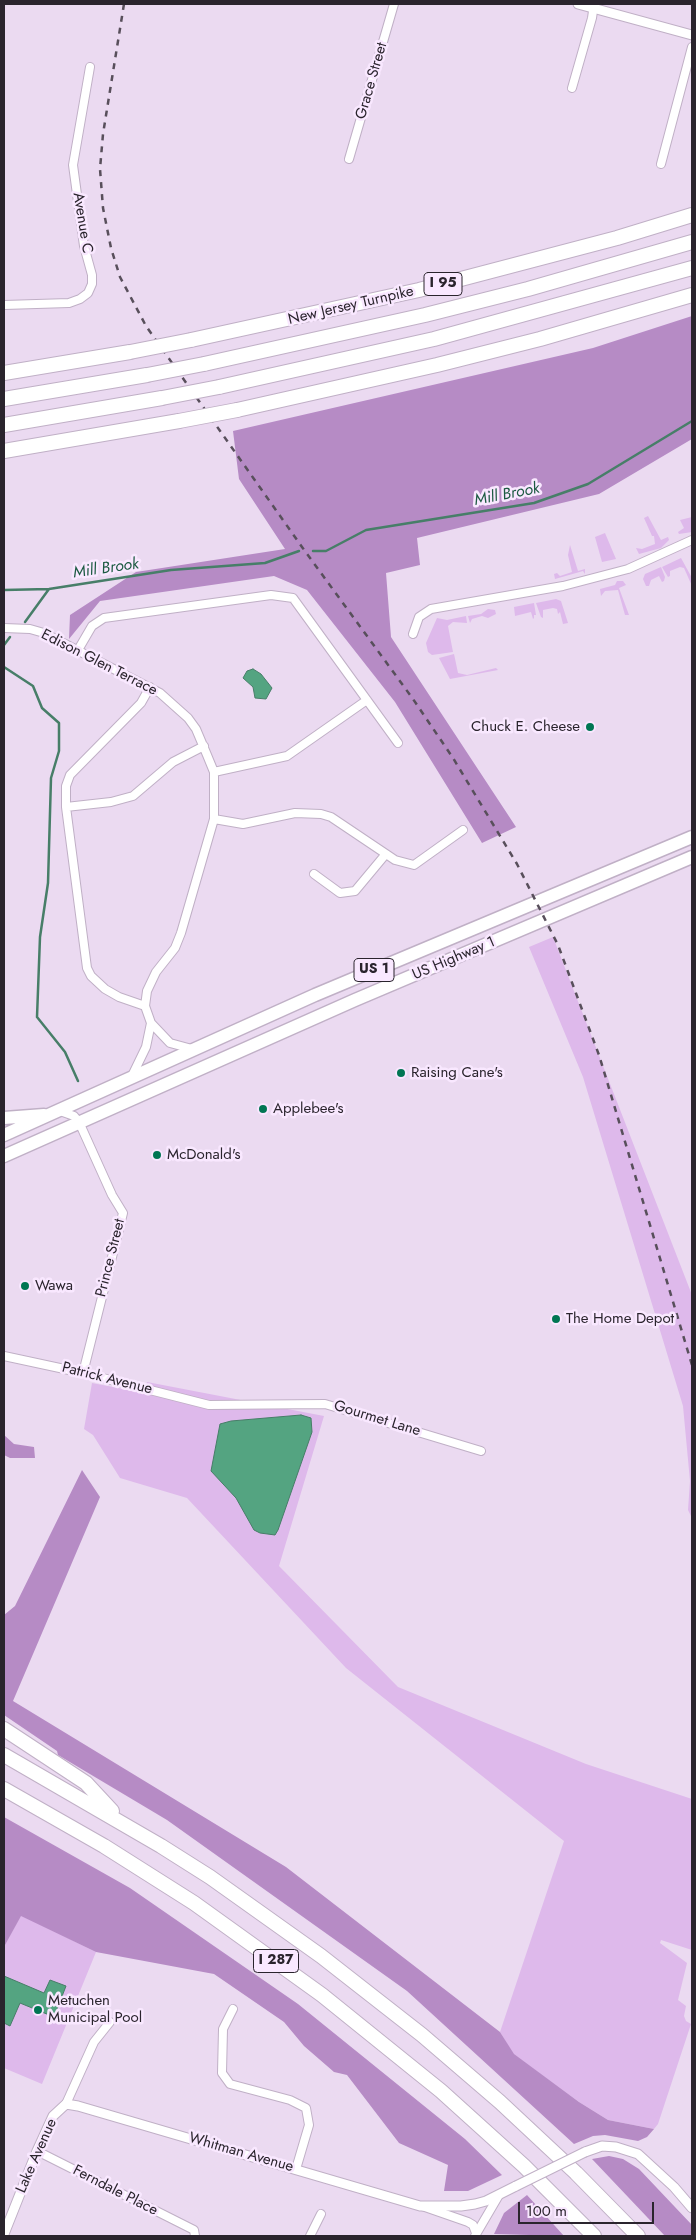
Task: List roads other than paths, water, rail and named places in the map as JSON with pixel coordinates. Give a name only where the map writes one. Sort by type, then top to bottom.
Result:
[{"type":"highway","name":"New Jersey Turnpike","points":[[4,373],[191,340],[419,290],[618,238],[692,215]]},
{"type":"highway","name":"New Jersey Turnpike","points":[[4,399],[204,364],[425,315],[528,289],[692,242]]},
{"type":"highway","points":[[4,425],[219,387],[434,339],[692,268]]},
{"type":"highway","points":[[4,451],[237,410],[446,363],[692,296]]},
{"type":"highway","name":"US 1","points":[[4,1135],[325,991],[692,837]]},
{"type":"highway","name":"US Highway 1","points":[[78,1122],[355,1000],[692,857]]},
{"type":"highway","points":[[662,871],[692,861]]},
{"type":"highway","points":[[4,1118],[56,1113]]},
{"type":"highway","name":"US 1","points":[[4,1156],[78,1122]]},
{"type":"highway","points":[[4,1729],[86,1783],[121,1821]]},
{"type":"highway","name":"I 287","points":[[4,1755],[121,1821],[210,1877],[321,1956],[400,2018],[533,2132],[638,2236]]},
{"type":"highway","name":"I 287","points":[[4,1789],[96,1841],[194,1903],[322,1995],[448,2097],[524,2166],[594,2236]]},
{"type":"street","name":"Grace Street","points":[[349,159],[394,4]]},
{"type":"street","points":[[578,4],[593,6],[692,35]]},
{"type":"street","points":[[572,88],[593,6]]},
{"type":"street","points":[[661,164],[692,47]]},
{"type":"street","name":"Avenue C","points":[[4,306],[69,303],[80,299],[88,293],[92,284],[73,165],[90,67]]},
{"type":"street","points":[[413,634],[419,617],[432,609],[563,586],[628,569],[692,540]]},
{"type":"street","points":[[78,650],[92,626],[104,618],[271,594],[293,598],[398,743]]},
{"type":"street","name":"Edison Glen Terrace","points":[[4,628],[30,629],[44,633],[150,687],[170,700],[196,729],[214,772],[214,819],[181,933],[175,948],[156,972],[145,1006]]},
{"type":"street","points":[[150,687],[141,703],[70,775],[66,786],[66,807],[87,968],[91,976],[105,989],[119,997],[145,1006],[151,1023],[170,1043],[182,1048],[198,1049]]},
{"type":"street","points":[[214,772],[287,756],[368,700]]},
{"type":"street","points":[[66,807],[111,802],[133,796],[172,762],[204,746]]},
{"type":"street","points":[[214,819],[243,824],[295,813],[321,814],[339,822],[385,855],[401,863],[414,865],[463,830]]},
{"type":"street","points":[[314,874],[340,893],[355,891],[385,855]]},
{"type":"street","points":[[130,1080],[146,1047],[151,1023]]},
{"type":"street","points":[[56,1113],[74,1116],[78,1122]]},
{"type":"street","name":"Prince Street","points":[[78,1122],[112,1195],[123,1213],[83,1373]]},
{"type":"street","name":"Patrick Avenue","points":[[4,1356],[83,1373],[209,1406]]},
{"type":"street","name":"Gourmet Lane","points":[[209,1406],[324,1404],[482,1450]]},
{"type":"street","points":[[233,2009],[223,2029],[222,2073],[230,2084],[290,2100],[306,2108],[309,2125],[296,2169]]},
{"type":"street","points":[[64,2106],[94,2042],[110,2022]]},
{"type":"street","name":"Whitman Avenue","points":[[64,2106],[73,2104],[420,2206],[468,2222],[473,2225],[476,2235]]},
{"type":"street","name":"Lake Avenue","points":[[4,2234],[36,2151],[53,2116],[64,2106]]},
{"type":"street","name":"Whitman Avenue","points":[[420,2206],[461,2206],[486,2201],[585,2152],[602,2146],[616,2146],[638,2154],[674,2187],[692,2208]]},
{"type":"street","name":"Ferndale Place","points":[[36,2151],[195,2233]]},
{"type":"street","points":[[476,2235],[499,2195]]},
{"type":"street","points":[[310,2236],[320,2214]]},
{"type":"waterway","name":"Mill Brook","points":[[313,551],[326,551],[366,530],[534,503],[588,484],[692,421]]},
{"type":"waterway","name":"Mill Brook","points":[[4,590],[49,589],[171,570],[265,563],[299,551]]},
{"type":"waterway","points":[[25,622],[49,589]]},
{"type":"waterway","points":[[4,645],[10,637]]},
{"type":"waterway","points":[[4,667],[33,686],[42,708],[59,723],[59,751],[51,778],[48,883],[40,937],[37,1017],[65,1052],[78,1081]]},
{"type":"railway","points":[[124,4],[103,134],[100,169],[103,208],[111,248],[120,277],[146,326],[302,547],[413,699],[453,758],[517,864],[558,945],[599,1055],[692,1365]]},
{"type":"place","name":"Chuck E. Cheese","points":[[590,727]]},
{"type":"place","name":"Raising Cane's","points":[[401,1073]]},
{"type":"place","name":"Applebee's","points":[[263,1109]]},
{"type":"place","name":"McDonald's","points":[[157,1155]]},
{"type":"place","name":"Wawa","points":[[25,1286]]},
{"type":"place","name":"The Home Depot","points":[[556,1319]]},
{"type":"place","name":"Metuchen Municipal Pool","points":[[38,2010]]}]
